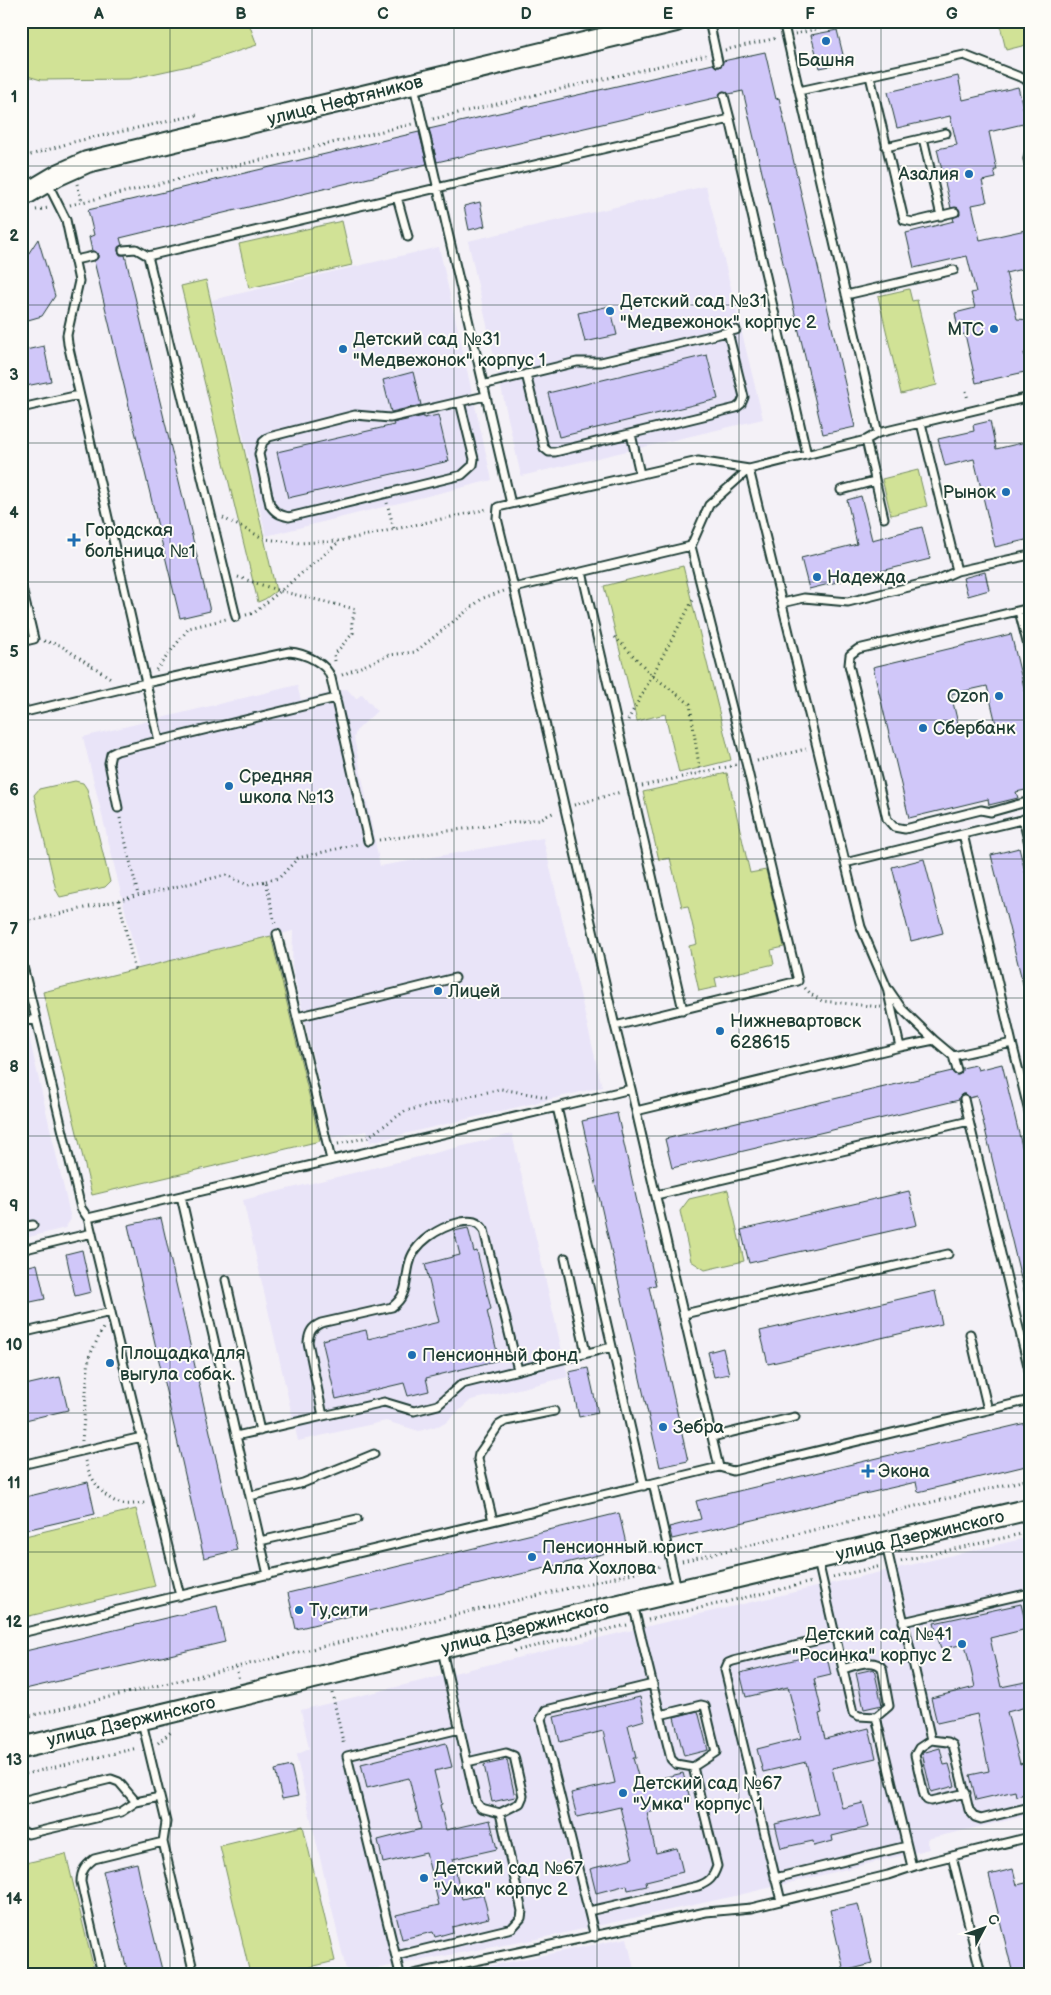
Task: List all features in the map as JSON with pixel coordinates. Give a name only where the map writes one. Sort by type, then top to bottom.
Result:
[{"type":"street","name":"улица Нефтяников","points":[[30,191],[87,162],[676,21]]},
{"type":"street","name":"улица Дзержинского","points":[[21,1748],[633,1601],[1030,1509]]},
{"type":"lane","points":[[709,21],[718,62]]},
{"type":"lane","points":[[783,21],[878,433]]},
{"type":"lane","points":[[799,92],[964,55],[1025,79],[1030,84]]},
{"type":"lane","points":[[870,76],[904,220],[913,222],[954,212]]},
{"type":"lane","points":[[413,83],[511,504]]},
{"type":"lane","points":[[724,96],[808,455]]},
{"type":"lane","points":[[123,250],[136,249],[148,256],[730,119]]},
{"type":"lane","points":[[886,147],[946,133]]},
{"type":"lane","points":[[924,138],[942,216]]},
{"type":"lane","points":[[1030,150],[1028,159],[1030,167]]},
{"type":"lane","points":[[30,191],[62,207],[66,220],[79,281],[67,335],[68,344],[159,740]]},
{"type":"lane","points":[[397,197],[408,237]]},
{"type":"lane","points":[[75,260],[93,256]]},
{"type":"lane","points":[[148,256],[236,617]]},
{"type":"lane","points":[[846,295],[954,270]]},
{"type":"lane","points":[[482,385],[577,362],[601,362],[736,330]]},
{"type":"lane","points":[[526,374],[541,442],[549,452],[555,452],[730,411],[741,404],[744,397],[728,332]]},
{"type":"lane","points":[[21,408],[79,395]]},
{"type":"lane","points":[[460,402],[474,459],[474,465],[462,475],[289,517],[275,512],[270,505],[259,454],[260,447],[269,437],[355,415],[390,418],[485,396]]},
{"type":"lane","points":[[719,1467],[497,518],[498,507],[698,461],[749,469],[866,440],[878,433],[1030,397]]},
{"type":"lane","points":[[921,423],[958,571]]},
{"type":"lane","points":[[631,434],[640,474]]},
{"type":"lane","points":[[866,440],[884,518]]},
{"type":"lane","points":[[615,1026],[798,981],[746,763],[691,546],[709,505],[749,469]]},
{"type":"lane","points":[[749,469],[860,926],[887,988],[900,1048]]},
{"type":"lane","points":[[841,490],[875,481]]},
{"type":"lane","points":[[514,588],[691,546]]},
{"type":"lane","points":[[782,603],[804,598],[848,602],[937,580],[958,571],[1030,554]]},
{"type":"lane","points":[[582,572],[684,1010]]},
{"type":"lane","points":[[21,584],[34,639],[21,642]]},
{"type":"lane","points":[[1030,608],[858,649],[850,656],[849,665],[887,820],[894,827],[905,829],[981,810],[991,812],[1030,802]]},
{"type":"lane","points":[[1019,611],[1030,654]]},
{"type":"lane","points":[[21,713],[146,683],[289,652],[296,653],[324,666],[334,677],[336,698],[368,841]]},
{"type":"lane","points":[[118,808],[109,763],[111,754],[159,740],[336,698]]},
{"type":"lane","points":[[845,863],[1026,819],[1030,848]]},
{"type":"lane","points":[[963,834],[1030,1116]]},
{"type":"lane","points":[[277,934],[331,1160]]},
{"type":"lane","points":[[21,958],[81,1208],[88,1218],[92,1233],[180,1596]]},
{"type":"lane","points":[[297,1017],[455,978]]},
{"type":"lane","points":[[887,988],[902,1009],[953,1056],[956,1070]]},
{"type":"lane","points":[[21,1022],[36,1019]]},
{"type":"lane","points":[[636,1111],[934,1040]]},
{"type":"lane","points":[[953,1056],[1012,1043]]},
{"type":"lane","points":[[88,1218],[631,1089]]},
{"type":"lane","points":[[964,1099],[1030,1374]]},
{"type":"lane","points":[[557,1107],[644,1486]]},
{"type":"lane","points":[[656,1196],[969,1121]]},
{"type":"lane","points":[[181,1196],[268,1575]]},
{"type":"lane","points":[[323,1416],[308,1342],[309,1333],[314,1326],[392,1307],[406,1290],[412,1256],[439,1230],[470,1220],[480,1225],[484,1230],[518,1370]]},
{"type":"lane","points":[[21,1227],[33,1225]]},
{"type":"lane","points":[[21,1250],[92,1233]]},
{"type":"lane","points":[[684,1314],[948,1254]]},
{"type":"lane","points":[[565,1258],[586,1353]]},
{"type":"lane","points":[[226,1280],[260,1431]]},
{"type":"lane","points":[[21,1333],[111,1312]]},
{"type":"lane","points":[[970,1334],[988,1410]]},
{"type":"lane","points":[[236,1436],[384,1402],[414,1411],[438,1405],[462,1384],[612,1347]]},
{"type":"lane","points":[[21,1633],[719,1467],[733,1470],[1030,1400]]},
{"type":"lane","points":[[493,1521],[478,1459],[479,1454],[499,1425],[554,1411]]},
{"type":"lane","points":[[712,1437],[795,1417]]},
{"type":"lane","points":[[21,1465],[142,1437]]},
{"type":"lane","points":[[250,1496],[303,1483],[374,1454]]},
{"type":"lane","points":[[653,1484],[678,1591]]},
{"type":"lane","points":[[260,1541],[356,1520]]},
{"type":"lane","points":[[885,1543],[931,1740]]},
{"type":"lane","points":[[817,1558],[853,1713],[859,1716],[876,1717],[887,1709],[890,1702],[879,1664],[873,1662],[843,1669]]},
{"type":"lane","points":[[903,1622],[1030,1593]]},
{"type":"lane","points":[[633,1601],[660,1715],[671,1759],[676,1764],[694,1767],[715,1753],[717,1749],[707,1709],[702,1705],[660,1715]]},
{"type":"lane","points":[[780,1901],[725,1670],[728,1663],[733,1661],[835,1636]]},
{"type":"lane","points":[[441,1648],[467,1762],[479,1807],[500,1813],[520,1803],[523,1796],[516,1759],[510,1754],[506,1753],[467,1762]]},
{"type":"lane","points":[[595,1937],[541,1718],[546,1710],[653,1684]]},
{"type":"lane","points":[[876,1717],[912,1867]]},
{"type":"lane","points":[[142,1718],[166,1822],[163,1842],[194,1974]]},
{"type":"lane","points":[[400,1974],[347,1756],[460,1729]]},
{"type":"lane","points":[[966,1793],[932,1801],[927,1800],[924,1795],[915,1755],[919,1748],[931,1740],[948,1742],[954,1745],[972,1815],[981,1819],[1030,1807]]},
{"type":"lane","points":[[589,1911],[698,1886],[713,1877],[717,1866],[694,1767]]},
{"type":"lane","points":[[21,1801],[111,1779],[119,1782],[136,1802]]},
{"type":"lane","points":[[21,1830],[28,1834],[121,1812],[136,1802],[160,1797]]},
{"type":"lane","points":[[396,1956],[512,1928],[518,1923],[522,1911],[500,1813]]},
{"type":"lane","points":[[414,1974],[706,1912],[751,1908],[888,1875],[952,1856],[1030,1837]]},
{"type":"lane","points":[[102,1974],[81,1882],[81,1872],[94,1859],[163,1842]]},
{"type":"lane","points":[[775,1878],[907,1846]]},
{"type":"lane","points":[[952,1856],[981,1974]]},
{"type":"path","points":[[30,191],[62,207],[850,21]]},
{"type":"path","points":[[21,144],[26,155]]},
{"type":"path","points":[[385,494],[394,529]]},
{"type":"path","points":[[210,511],[265,539],[300,543],[340,541],[498,507]]},
{"type":"path","points":[[225,573],[280,592],[355,609],[352,623],[353,634],[334,655],[334,677],[389,655],[415,652],[483,598],[514,588]]},
{"type":"path","points":[[620,735],[700,586]]},
{"type":"path","points":[[615,637],[653,676],[690,704],[700,773]]},
{"type":"path","points":[[34,639],[60,645],[125,688]]},
{"type":"path","points":[[21,923],[226,875],[248,885],[266,881],[279,878],[298,858],[368,841],[540,819],[566,808],[632,788],[817,746]]},
{"type":"path","points":[[118,808],[138,895]]},
{"type":"path","points":[[266,881],[277,934]]},
{"type":"path","points":[[119,900],[135,972]]},
{"type":"path","points":[[798,981],[812,995],[822,1001],[892,1009]]},
{"type":"path","points":[[328,1146],[368,1137],[406,1111],[501,1089],[550,1097],[557,1107]]},
{"type":"path","points":[[111,1312],[88,1357],[82,1434],[83,1451],[89,1475],[103,1492],[120,1504],[158,1502]]},
{"type":"path","points":[[21,1718],[1030,1479]]},
{"type":"path","points":[[332,1693],[347,1756]]},
{"type":"shaded area","name":"Детский сад №31 \"Медвежонок\" корпус 2","points":[[706,186],[763,419],[521,476],[468,241]]},
{"type":"shaded area","name":"Детский сад №31 \"Медвежонок\" корпус 1","points":[[439,247],[492,480],[266,536],[212,300]]},
{"type":"shaded area","points":[[297,685],[301,700],[347,689],[356,699],[362,694],[377,711],[356,731],[354,738],[380,866],[543,838],[602,1087],[370,1142],[367,1131],[332,1138],[292,966],[293,931],[139,968],[83,737]]},
{"type":"shaded area","points":[[27,1028],[71,1219],[65,1228],[21,1239],[21,1030]]},
{"type":"shaded area","points":[[512,1134],[568,1377],[471,1400],[444,1424],[419,1431],[386,1421],[298,1441],[243,1200]]},
{"type":"shaded area","points":[[1030,1537],[1030,1815],[927,1839],[929,1849],[735,1896],[537,1939],[347,1974],[296,1755],[309,1749],[301,1710]]},
{"type":"shaded area","points":[[627,1938],[635,1974],[460,1974],[460,1972]]},
{"type":"green space","points":[[21,21],[248,21],[257,45],[198,64],[129,79],[41,80],[21,74]]},
{"type":"green space","points":[[999,21],[1030,21],[1030,44],[1006,50]]},
{"type":"green space","points":[[342,221],[352,265],[249,288],[239,244]]},
{"type":"green space","points":[[206,280],[276,591],[258,602],[181,286]]},
{"type":"green space","points":[[909,289],[912,301],[917,300],[937,385],[901,394],[878,296]]},
{"type":"green space","points":[[918,470],[927,506],[891,515],[882,479]]},
{"type":"green space","points":[[683,566],[731,760],[679,773],[665,714],[637,721],[604,586]]},
{"type":"green space","points":[[727,773],[750,873],[766,870],[784,947],[771,950],[774,964],[715,978],[717,987],[699,991],[689,946],[697,944],[688,906],[682,907],[670,858],[659,860],[643,792]]},
{"type":"green space","points":[[75,781],[83,783],[87,789],[110,882],[105,887],[60,897],[56,890],[34,795],[39,789]]},
{"type":"green space","points":[[271,936],[320,1141],[92,1195],[43,992]]},
{"type":"green space","points":[[728,1190],[744,1261],[705,1270],[691,1261],[680,1211],[689,1199]]},
{"type":"green space","points":[[136,1509],[155,1586],[21,1618],[21,1537]]},
{"type":"green space","points":[[303,1826],[335,1961],[282,1974],[250,1974],[220,1846]]},
{"type":"green space","points":[[66,1854],[95,1974],[21,1974],[21,1864]]},
{"type":"building","name":"Башня","points":[[837,30],[845,63],[820,68],[811,35]]},
{"type":"building","points":[[765,52],[776,99],[779,98],[855,427],[823,434],[743,91],[729,94],[723,91],[719,97],[437,162],[429,129],[713,64],[716,67],[720,67],[723,61]]},
{"type":"building","points":[[958,76],[963,100],[1018,87],[1027,123],[989,132],[997,170],[994,170],[996,178],[982,181],[987,202],[972,205],[980,240],[1030,229],[1030,267],[1006,273],[1017,319],[1030,320],[1030,351],[1024,353],[1029,371],[976,383],[965,334],[959,335],[955,313],[975,308],[971,293],[976,292],[967,256],[914,268],[906,233],[954,221],[953,218],[960,214],[958,208],[951,208],[937,149],[957,145],[950,116],[897,128],[888,92]]},
{"type":"building","points":[[419,132],[427,164],[120,238],[122,245],[118,247],[118,251],[120,255],[125,255],[210,611],[180,618],[94,261],[98,258],[98,254],[92,251],[89,237],[94,235],[88,210]]},
{"type":"building","points":[[480,202],[485,226],[469,230],[464,206]]},
{"type":"building","points":[[38,239],[55,296],[42,316],[21,322],[21,265]]},
{"type":"building","points":[[610,306],[617,335],[585,342],[578,313]]},
{"type":"building","points":[[44,346],[51,381],[21,387],[21,351]]},
{"type":"building","points":[[707,355],[718,399],[559,437],[548,393]]},
{"type":"building","points":[[413,372],[421,405],[391,412],[383,380]]},
{"type":"building","points":[[438,415],[449,461],[288,498],[277,452],[394,425],[393,423]]},
{"type":"building","name":"Рынок","points":[[990,421],[996,449],[1030,441],[1030,539],[995,547],[974,459],[945,466],[938,439],[974,431],[973,425]]},
{"type":"building","points":[[861,496],[872,540],[922,527],[930,559],[809,589],[801,558],[857,544],[847,500]]},
{"type":"building","points":[[985,572],[989,590],[968,596],[963,578]]},
{"type":"building","name":"Сбербанк","points":[[1011,634],[1030,712],[1030,789],[1016,792],[1018,798],[989,805],[988,799],[909,818],[873,667]],"holes":[[[987,686],[996,724],[960,732],[951,694]]]},
{"type":"building","points":[[1019,848],[1030,891],[1030,991],[1025,992],[991,855]]},
{"type":"building","points":[[924,859],[943,933],[911,941],[892,867]]},
{"type":"building","points":[[1002,1064],[1030,1179],[1030,1294],[1025,1295],[977,1096],[969,1098],[966,1094],[962,1094],[959,1100],[672,1168],[665,1139],[952,1071],[958,1075],[961,1073],[962,1068],[976,1065],[978,1070]]},
{"type":"building","points":[[617,1113],[656,1286],[649,1287],[688,1461],[660,1467],[582,1121]]},
{"type":"building","points":[[909,1191],[917,1225],[749,1263],[741,1230]]},
{"type":"building","points":[[161,1218],[237,1550],[204,1558],[128,1225]]},
{"type":"building","name":"Пенсионный фонд","points":[[468,1228],[474,1252],[477,1251],[491,1309],[487,1311],[499,1360],[426,1378],[429,1391],[408,1396],[404,1383],[336,1399],[322,1340],[366,1330],[368,1339],[439,1322],[425,1264],[460,1255],[454,1231]]},
{"type":"building","points":[[82,1250],[91,1292],[75,1296],[66,1254]]},
{"type":"building","points":[[37,1264],[45,1299],[21,1304],[21,1268]]},
{"type":"building","points":[[935,1291],[942,1324],[768,1364],[760,1331]]},
{"type":"building","points":[[723,1348],[729,1374],[714,1377],[708,1352]]},
{"type":"building","points":[[588,1368],[598,1413],[579,1417],[569,1372]]},
{"type":"building","points":[[60,1377],[68,1410],[21,1421],[21,1386]]},
{"type":"building","points":[[1030,1422],[1030,1465],[918,1492],[916,1482],[672,1539],[669,1527],[701,1519],[696,1501]]},
{"type":"building","points":[[88,1482],[95,1514],[21,1531],[21,1498]]},
{"type":"building","points":[[619,1513],[627,1548],[296,1629],[288,1593]]},
{"type":"building","points":[[1021,1604],[1027,1629],[990,1638],[1001,1687],[1030,1681],[1030,1706],[1007,1712],[1020,1764],[1030,1761],[1030,1793],[1016,1796],[1015,1791],[976,1800],[970,1775],[989,1771],[977,1714],[937,1723],[931,1698],[975,1687],[965,1644],[941,1649],[934,1623]]},
{"type":"building","points":[[217,1606],[225,1642],[21,1690],[21,1652]]},
{"type":"building","points":[[826,1652],[831,1675],[814,1679],[822,1713],[819,1714],[825,1739],[869,1728],[876,1758],[832,1768],[842,1808],[863,1803],[869,1827],[832,1836],[833,1841],[814,1846],[813,1841],[781,1848],[775,1824],[818,1814],[806,1762],[763,1772],[757,1749],[801,1738],[788,1687],[746,1697],[740,1673]]},
{"type":"building","points":[[874,1669],[882,1705],[864,1709],[856,1673]]},
{"type":"building","points":[[640,1697],[645,1720],[628,1725],[636,1758],[633,1758],[640,1783],[683,1773],[691,1802],[647,1813],[656,1853],[677,1848],[683,1872],[646,1881],[647,1886],[628,1890],[627,1885],[596,1893],[590,1869],[633,1858],[620,1807],[577,1817],[571,1793],[615,1783],[603,1731],[560,1742],[554,1717]]},
{"type":"building","points":[[698,1711],[708,1750],[684,1756],[674,1717]]},
{"type":"building","points":[[446,1743],[452,1767],[434,1771],[446,1830],[490,1820],[497,1849],[453,1859],[462,1899],[483,1894],[489,1918],[452,1927],[453,1932],[435,1937],[433,1932],[402,1939],[396,1915],[439,1905],[426,1853],[383,1863],[378,1840],[421,1829],[409,1778],[367,1788],[361,1764]]},
{"type":"building","points":[[940,1748],[944,1765],[949,1764],[955,1786],[931,1792],[922,1753]]},
{"type":"building","points":[[507,1760],[515,1797],[492,1802],[484,1765]]},
{"type":"building","points":[[291,1766],[298,1796],[282,1799],[275,1770]]},
{"type":"building","points":[[137,1863],[163,1974],[128,1974],[103,1871]]},
{"type":"building","points":[[1013,1869],[1017,1885],[1030,1882],[1030,1974],[1013,1974],[989,1875]]},
{"type":"building","points":[[858,1904],[872,1964],[844,1971],[830,1910]]},
{"type":"place","name":"Башня","points":[[826,41]]},
{"type":"place","name":"Азалия","points":[[969,174]]},
{"type":"place","name":"Детский сад №31 \"Медвежонок\" корпус 2","points":[[610,311]]},
{"type":"place","name":"МТС","points":[[994,329]]},
{"type":"place","name":"Детский сад №31 \"Медвежонок\" корпус 1","points":[[343,349]]},
{"type":"place","name":"Рынок","points":[[1006,492]]},
{"type":"place","name":"Городская больница №1","points":[[74,540]]},
{"type":"place","name":"Надежда","points":[[817,577]]},
{"type":"place","name":"Ozon","points":[[999,696]]},
{"type":"place","name":"Сбербанк","points":[[923,728]]},
{"type":"place","name":"Средняя школа №13","points":[[229,786]]},
{"type":"place","name":"Лицей","points":[[438,991]]},
{"type":"place","name":"Нижневартовск 628615","points":[[720,1031]]},
{"type":"place","name":"Пенсионный фонд","points":[[412,1355]]},
{"type":"place","name":"Площадка для выгула собак.","points":[[110,1363]]},
{"type":"place","name":"Зебра","points":[[663,1427]]},
{"type":"place","name":"Экона","points":[[868,1471]]},
{"type":"place","name":"Пенсионный юрист Алла Хохлова","points":[[532,1557]]},
{"type":"place","name":"Ту,сити","points":[[299,1610]]},
{"type":"place","name":"Детский сад №41 \"Росинка\" корпус 2","points":[[962,1644]]},
{"type":"place","name":"Детский сад №67 \"Умка\" корпус 1","points":[[623,1793]]},
{"type":"place","name":"Детский сад №67 \"Умка\" корпус 2","points":[[424,1878]]}]
